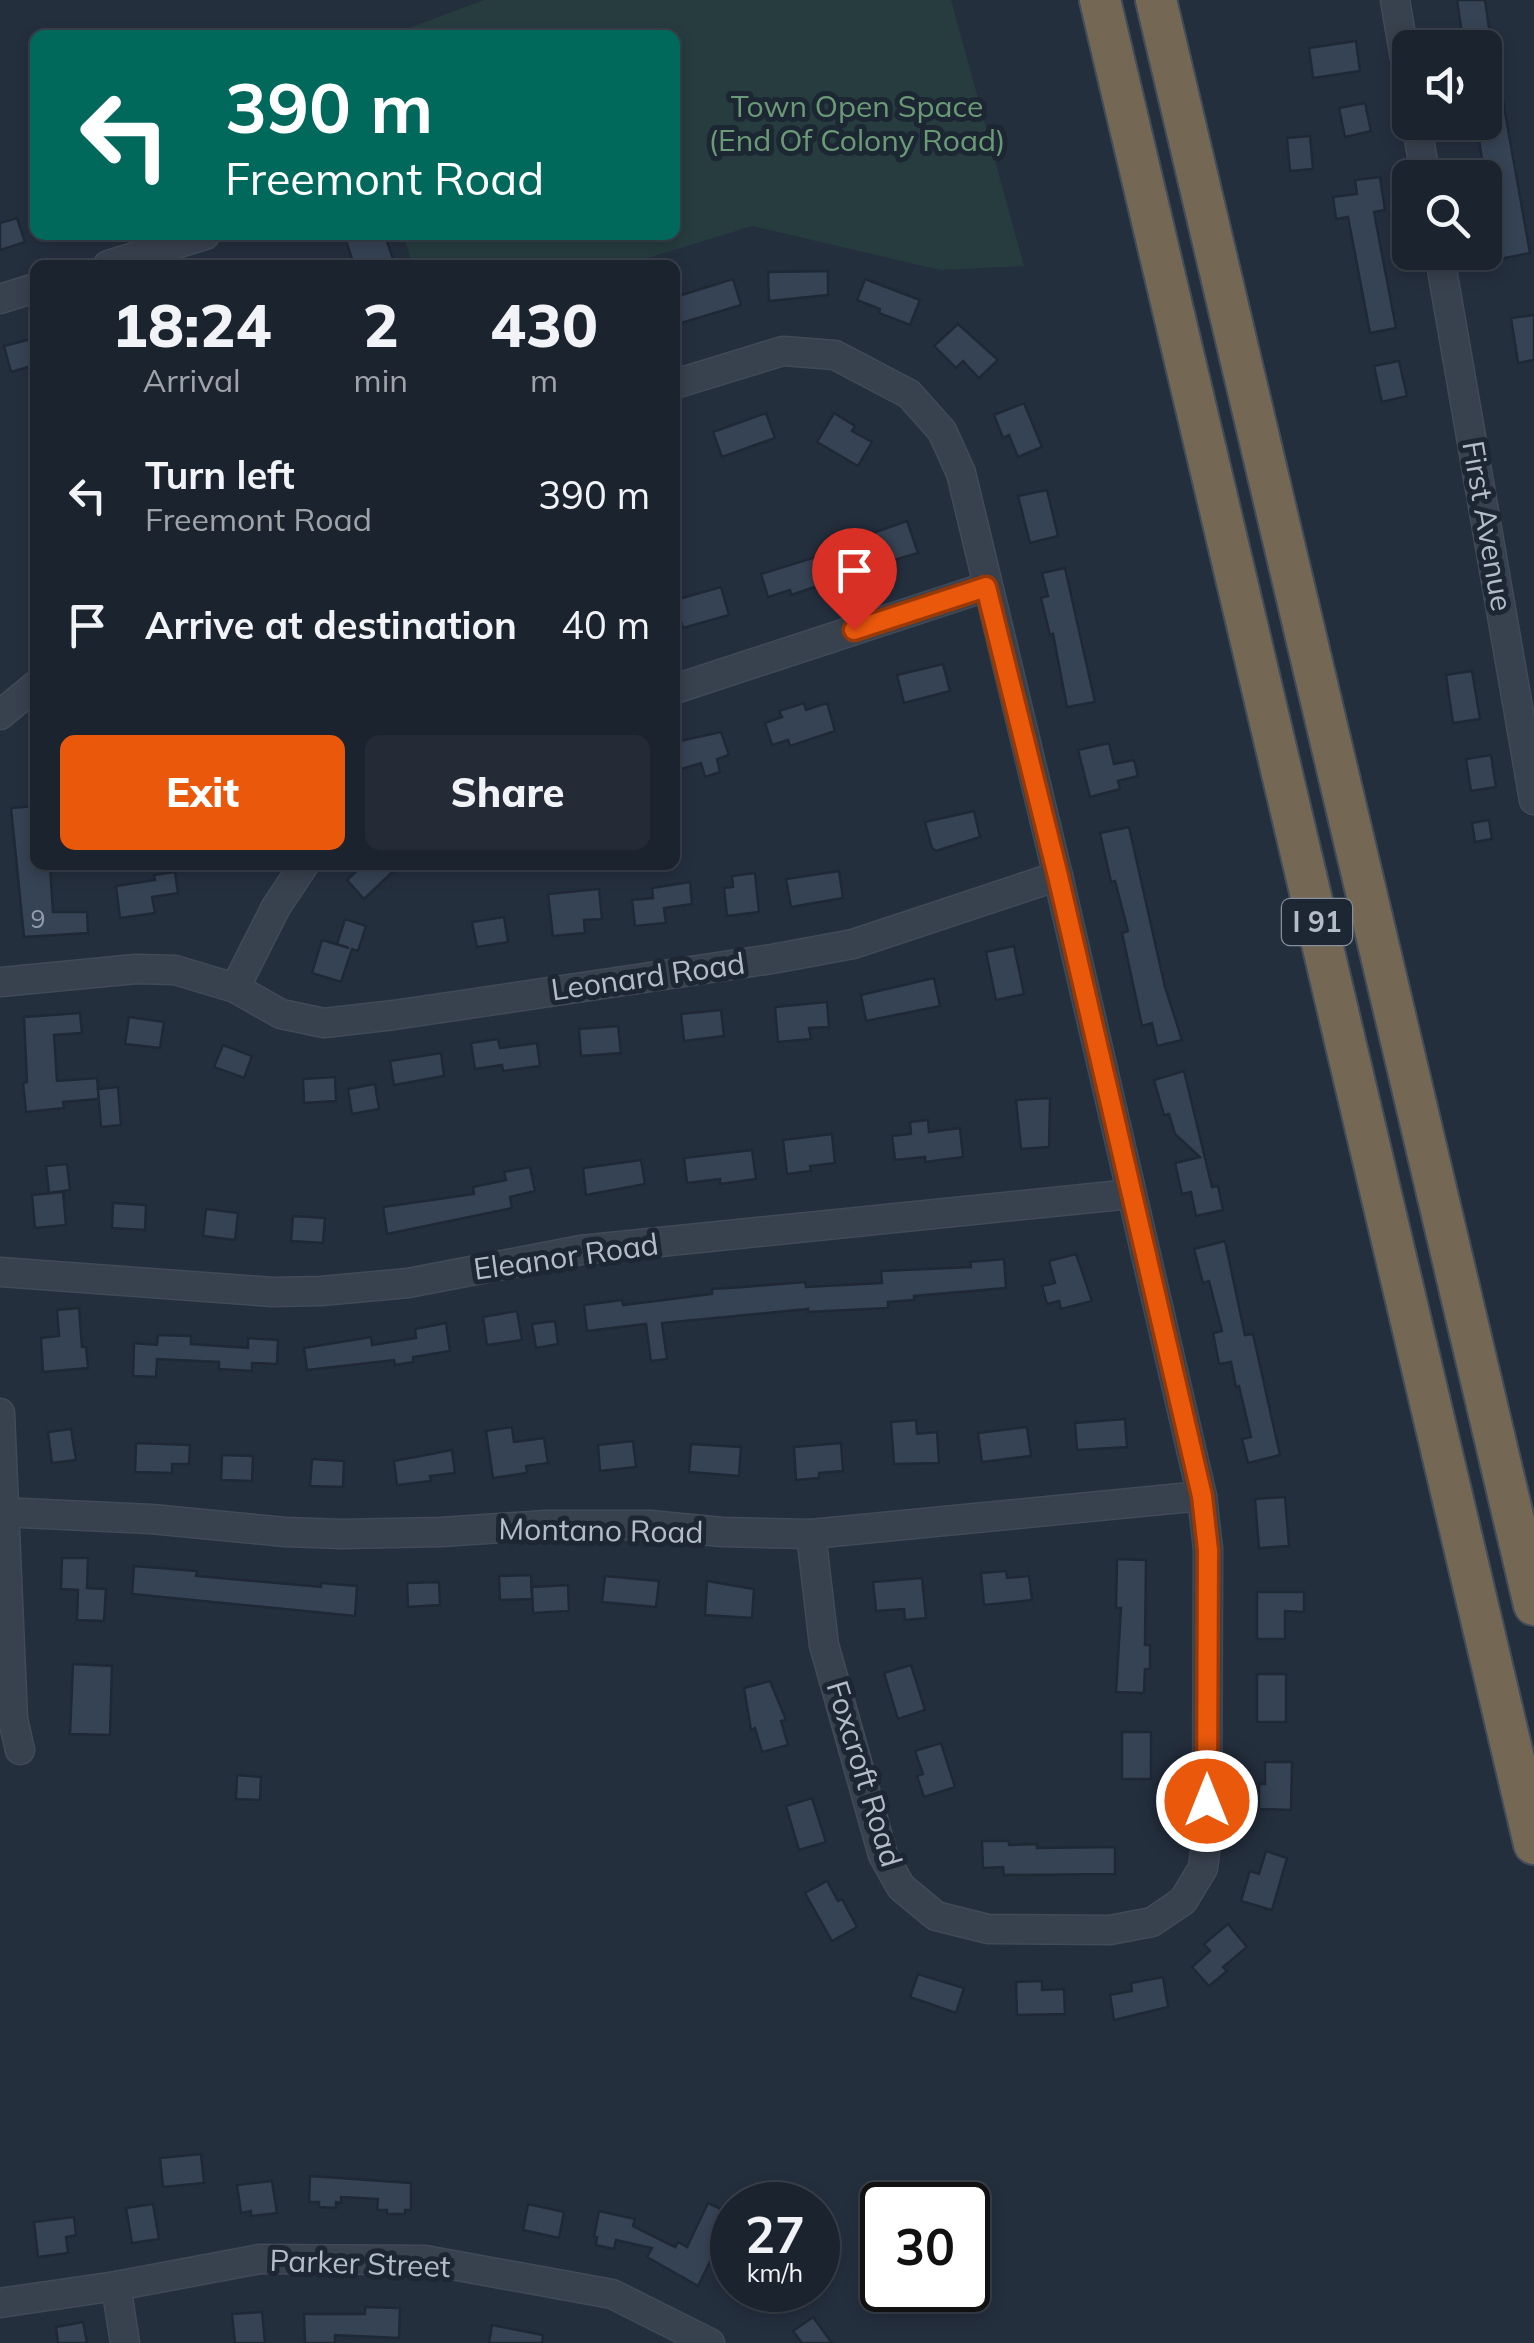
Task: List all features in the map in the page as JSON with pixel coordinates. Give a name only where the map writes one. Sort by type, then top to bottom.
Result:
[{"type":"highway","name":"I 91","points":[[1100,0],[1534,1844]]},
{"type":"highway","name":"I 91","points":[[1156,0],[1534,1605]]},
{"type":"street","points":[[1395,0],[1400,30]]},
{"type":"street","points":[[124,260],[189,240]]},
{"type":"street","name":"First Avenue","points":[[1442,270],[1534,800]]},
{"type":"street","points":[[0,299],[30,290]]},
{"type":"street","name":"Foxcroft Road","points":[[680,382],[784,351],[835,355],[909,394],[942,430],[960,473],[1202,1496],[1208,1550],[1207,1835],[1204,1868],[1183,1901],[1152,1922],[1110,1930],[988,1930],[936,1916],[901,1887],[883,1856],[824,1645],[812,1534]]},
{"type":"street","points":[[680,687],[986,587]]},
{"type":"street","points":[[1,712],[30,690]]},
{"type":"street","points":[[236,988],[276,907],[301,870]]},
{"type":"street","name":"Leonard Road","points":[[0,982],[136,969],[174,970],[236,988],[281,1014],[324,1023],[853,944],[1058,876]]},
{"type":"street","name":"Eleanor Road","points":[[0,1272],[273,1292],[321,1291],[408,1283],[581,1250],[1131,1194]]},
{"type":"street","points":[[0,1414],[13,1720],[20,1750]]},
{"type":"street","name":"Montano Road","points":[[2,1512],[342,1534],[562,1524],[812,1534],[1202,1496]]},
{"type":"street","name":"Parker Street","points":[[0,2303],[260,2259],[425,2260],[612,2294],[710,2343]]},
{"type":"street","points":[[116,2286],[124,2343]]},
{"type":"green space","name":"Town Open Space (End Of Colony Road)","points":[[484,0],[951,0],[1024,266],[940,270],[752,226],[641,260],[411,260],[405,240],[680,240],[680,30],[403,30]]},
{"type":"building","points":[[1457,0],[1485,0],[1489,30],[1461,30]]},
{"type":"building","points":[[1356,41],[1360,71],[1313,78],[1309,48]]},
{"type":"building","points":[[1502,95],[1530,253],[1502,259],[1502,160],[1482,160],[1479,140],[1502,140]]},
{"type":"building","points":[[1365,103],[1371,131],[1345,137],[1339,108]]},
{"type":"building","points":[[1310,136],[1313,169],[1290,171],[1287,138]]},
{"type":"building","points":[[1380,177],[1385,210],[1374,212],[1396,328],[1370,333],[1348,217],[1336,219],[1333,197],[1357,194],[1355,180]]},
{"type":"building","points":[[17,218],[25,242],[0,250],[0,223]]},
{"type":"building","points":[[346,240],[387,240],[393,260],[352,260]]},
{"type":"building","points":[[828,271],[828,295],[769,301],[768,272]]},
{"type":"building","points":[[733,279],[741,305],[680,323],[680,295]]},
{"type":"building","points":[[865,279],[920,300],[910,325],[857,300]]},
{"type":"building","points":[[1534,315],[1534,360],[1518,363],[1511,318]]},
{"type":"building","points":[[958,324],[998,360],[979,378],[963,361],[956,368],[934,346]]},
{"type":"building","points":[[30,339],[30,366],[11,372],[4,346]]},
{"type":"building","points":[[1399,361],[1407,396],[1382,402],[1374,366]]},
{"type":"building","points":[[1024,403],[1042,447],[1018,457],[1009,435],[1003,438],[994,415]]},
{"type":"building","points":[[766,413],[775,438],[722,457],[713,432]]},
{"type":"building","points":[[834,413],[855,426],[852,431],[872,442],[858,466],[817,442]]},
{"type":"building","points":[[1047,490],[1058,536],[1030,543],[1018,496]]},
{"type":"building","points":[[907,521],[918,553],[894,560],[892,554],[872,560],[864,536]]},
{"type":"building","points":[[819,556],[827,583],[791,595],[790,590],[768,597],[761,574]]},
{"type":"building","points":[[1065,568],[1095,702],[1067,707],[1053,634],[1050,635],[1041,598],[1048,596],[1042,573]]},
{"type":"building","points":[[721,587],[729,615],[683,628],[680,599]]},
{"type":"building","points":[[943,664],[950,691],[904,703],[897,675]]},
{"type":"building","points":[[1472,671],[1480,719],[1453,723],[1446,675]]},
{"type":"building","points":[[804,703],[806,710],[827,703],[835,731],[790,746],[788,740],[772,745],[765,723],[782,717],[779,711]]},
{"type":"building","points":[[721,732],[729,755],[717,759],[720,772],[705,777],[701,763],[680,769],[680,741]]},
{"type":"building","points":[[1109,743],[1114,764],[1134,760],[1138,776],[1118,781],[1120,789],[1090,797],[1078,750]]},
{"type":"building","points":[[1491,755],[1496,787],[1471,791],[1466,759]]},
{"type":"building","points":[[30,806],[30,870],[50,870],[53,912],[87,912],[88,933],[24,937],[11,808]]},
{"type":"building","points":[[974,811],[980,837],[936,851],[932,848],[925,822]]},
{"type":"building","points":[[1489,820],[1492,839],[1475,842],[1472,823]]},
{"type":"building","points":[[1129,827],[1165,987],[1182,1040],[1157,1046],[1152,1023],[1142,1026],[1122,933],[1128,931],[1100,833]]},
{"type":"building","points":[[358,870],[395,870],[364,899],[347,880]]},
{"type":"building","points":[[839,871],[843,898],[791,907],[786,879]]},
{"type":"building","points":[[175,872],[178,893],[152,897],[155,913],[120,918],[116,886],[155,880],[154,875]]},
{"type":"building","points":[[755,873],[759,912],[727,916],[724,888],[733,887],[732,876]]},
{"type":"building","points":[[690,882],[692,904],[664,908],[666,923],[635,926],[632,900],[653,898],[652,888]]},
{"type":"building","points":[[599,889],[602,919],[584,920],[585,933],[553,936],[548,894]]},
{"type":"building","points":[[504,917],[508,942],[477,947],[472,922]]},
{"type":"building","points":[[345,919],[366,926],[358,951],[352,949],[341,982],[312,973],[322,940],[349,948],[337,944]]},
{"type":"building","points":[[1014,946],[1024,994],[996,1000],[986,952]]},
{"type":"building","points":[[934,978],[940,1006],[866,1021],[861,995]]},
{"type":"building","points":[[827,1002],[829,1027],[809,1028],[811,1039],[778,1042],[775,1007]]},
{"type":"building","points":[[721,1010],[724,1036],[684,1041],[681,1014]]},
{"type":"building","points":[[80,1013],[82,1033],[54,1035],[57,1081],[97,1078],[99,1099],[63,1102],[64,1108],[26,1112],[24,1017]]},
{"type":"building","points":[[129,1017],[164,1022],[160,1048],[125,1044]]},
{"type":"building","points":[[618,1026],[621,1053],[581,1056],[579,1029]]},
{"type":"building","points":[[498,1039],[500,1048],[537,1043],[540,1066],[503,1071],[502,1065],[475,1069],[471,1043]]},
{"type":"building","points":[[223,1045],[252,1056],[244,1078],[214,1067]]},
{"type":"building","points":[[441,1053],[444,1076],[394,1085],[390,1061]]},
{"type":"building","points":[[1184,1071],[1212,1187],[1218,1186],[1223,1210],[1196,1216],[1191,1192],[1182,1194],[1175,1163],[1200,1157],[1175,1134],[1169,1114],[1164,1115],[1154,1080]]},
{"type":"building","points":[[335,1077],[336,1101],[304,1103],[303,1079]]},
{"type":"building","points":[[375,1084],[379,1109],[352,1114],[348,1089]]},
{"type":"building","points":[[118,1087],[121,1125],[101,1127],[98,1089]]},
{"type":"building","points":[[1050,1098],[1049,1147],[1021,1149],[1016,1100]]},
{"type":"building","points":[[928,1120],[929,1132],[960,1128],[963,1157],[925,1162],[925,1157],[895,1160],[892,1136],[911,1134],[910,1122]]},
{"type":"building","points":[[832,1134],[835,1163],[787,1174],[783,1140]]},
{"type":"building","points":[[752,1150],[756,1179],[687,1183],[684,1158]]},
{"type":"building","points":[[641,1160],[645,1184],[586,1195],[583,1168]]},
{"type":"building","points":[[67,1164],[70,1190],[49,1193],[46,1166]]},
{"type":"building","points":[[530,1167],[535,1191],[510,1197],[512,1208],[387,1234],[383,1207],[474,1194],[473,1187],[506,1180],[504,1172]]},
{"type":"building","points":[[63,1192],[66,1225],[35,1228],[32,1195]]},
{"type":"building","points":[[113,1203],[146,1205],[145,1230],[112,1228]]},
{"type":"building","points":[[206,1209],[238,1213],[235,1240],[203,1236]]},
{"type":"building","points":[[293,1216],[325,1218],[323,1243],[291,1241]]},
{"type":"building","points":[[1225,1241],[1245,1335],[1253,1334],[1280,1455],[1248,1463],[1242,1439],[1251,1437],[1239,1386],[1236,1387],[1231,1362],[1219,1364],[1213,1333],[1222,1331],[1209,1281],[1203,1283],[1194,1249]]},
{"type":"building","points":[[1076,1254],[1092,1301],[1061,1309],[1059,1301],[1047,1304],[1042,1286],[1055,1283],[1049,1261]]},
{"type":"building","points":[[1004,1259],[1006,1288],[914,1296],[914,1300],[888,1302],[888,1308],[808,1309],[662,1323],[667,1359],[651,1361],[646,1324],[587,1331],[584,1305],[622,1300],[623,1305],[712,1294],[712,1289],[805,1282],[806,1287],[882,1283],[881,1271],[971,1267],[970,1262]]},
{"type":"building","points":[[79,1308],[88,1368],[43,1372],[41,1338],[59,1336],[57,1310]]},
{"type":"building","points":[[517,1311],[522,1340],[487,1345],[483,1317]]},
{"type":"building","points":[[555,1321],[558,1344],[536,1348],[532,1324]]},
{"type":"building","points":[[446,1323],[450,1351],[413,1357],[413,1362],[395,1365],[394,1360],[307,1370],[304,1348],[371,1337],[372,1345],[416,1338],[415,1329]]},
{"type":"building","points":[[158,1335],[191,1336],[191,1344],[248,1348],[248,1338],[278,1340],[277,1364],[252,1363],[252,1371],[219,1369],[219,1362],[157,1359],[156,1377],[133,1376],[134,1343],[157,1345]]},
{"type":"building","points":[[1125,1419],[1127,1447],[1077,1450],[1075,1423]]},
{"type":"building","points":[[916,1420],[917,1434],[937,1432],[939,1463],[894,1464],[891,1422]]},
{"type":"building","points":[[512,1427],[514,1442],[544,1438],[548,1463],[526,1466],[527,1473],[493,1478],[486,1431]]},
{"type":"building","points":[[1027,1427],[1031,1456],[982,1462],[978,1433]]},
{"type":"building","points":[[71,1429],[76,1460],[52,1463],[48,1432]]},
{"type":"building","points":[[633,1441],[636,1467],[600,1471],[598,1445]]},
{"type":"building","points":[[136,1443],[190,1445],[189,1464],[172,1464],[172,1473],[135,1472]]},
{"type":"building","points":[[841,1443],[843,1471],[796,1480],[794,1447]]},
{"type":"building","points":[[691,1444],[741,1447],[739,1476],[689,1472]]},
{"type":"building","points":[[452,1450],[455,1473],[397,1485],[394,1461]]},
{"type":"building","points":[[222,1455],[253,1456],[252,1481],[221,1480]]},
{"type":"building","points":[[312,1459],[344,1461],[343,1487],[310,1486]]},
{"type":"building","points":[[1285,1497],[1289,1546],[1259,1548],[1255,1499]]},
{"type":"building","points":[[62,1558],[88,1558],[87,1588],[106,1589],[104,1621],[77,1620],[78,1590],[61,1589]]},
{"type":"building","points":[[1117,1559],[1146,1560],[1145,1645],[1150,1645],[1150,1669],[1145,1669],[1144,1693],[1116,1692],[1121,1608],[1116,1608]]},
{"type":"building","points":[[134,1566],[197,1571],[196,1576],[321,1587],[321,1583],[357,1586],[355,1616],[132,1594]]},
{"type":"building","points":[[1006,1571],[1007,1578],[1029,1576],[1032,1600],[984,1605],[981,1573]]},
{"type":"building","points":[[531,1575],[532,1599],[500,1600],[499,1576]]},
{"type":"building","points":[[605,1576],[659,1581],[656,1607],[602,1602]]},
{"type":"building","points":[[922,1578],[926,1618],[905,1620],[904,1609],[876,1611],[873,1582]]},
{"type":"building","points":[[707,1581],[754,1589],[752,1618],[705,1615]]},
{"type":"building","points":[[439,1582],[440,1605],[408,1607],[407,1583]]},
{"type":"building","points":[[568,1585],[569,1611],[533,1613],[532,1587]]},
{"type":"building","points":[[1257,1592],[1304,1592],[1304,1612],[1285,1611],[1285,1639],[1257,1639]]},
{"type":"building","points":[[73,1664],[112,1666],[110,1735],[70,1734]]},
{"type":"building","points":[[911,1665],[925,1710],[898,1719],[884,1673]]},
{"type":"building","points":[[1257,1674],[1286,1674],[1286,1722],[1257,1722]]},
{"type":"building","points":[[770,1681],[786,1720],[781,1721],[788,1745],[762,1752],[755,1728],[751,1730],[744,1688]]},
{"type":"building","points":[[1122,1732],[1151,1732],[1151,1779],[1122,1779]]},
{"type":"building","points":[[941,1743],[955,1787],[924,1797],[917,1776],[923,1774],[915,1751]]},
{"type":"building","points":[[1265,1762],[1292,1762],[1291,1810],[1259,1809],[1259,1784],[1265,1784]]},
{"type":"building","points":[[237,1775],[261,1777],[260,1800],[236,1799]]},
{"type":"building","points":[[812,1798],[826,1842],[799,1850],[786,1806]]},
{"type":"building","points":[[982,1841],[1037,1844],[1037,1848],[1115,1847],[1115,1874],[1004,1875],[1003,1867],[983,1868]]},
{"type":"building","points":[[1266,1851],[1287,1858],[1272,1910],[1241,1901],[1250,1871],[1259,1874]]},
{"type":"building","points":[[827,1881],[857,1927],[832,1941],[805,1893]]},
{"type":"building","points":[[1228,1924],[1247,1947],[1223,1967],[1227,1971],[1209,1986],[1192,1967],[1210,1951],[1204,1944]]},
{"type":"building","points":[[918,1974],[964,1988],[956,2013],[910,1997]]},
{"type":"building","points":[[1163,1977],[1168,2007],[1114,2020],[1110,1995],[1132,1991],[1131,1983]]},
{"type":"building","points":[[1042,1981],[1042,1990],[1064,1989],[1065,2014],[1017,2015],[1016,1982]]},
{"type":"building","points":[[201,2154],[204,2183],[163,2187],[160,2158]]},
{"type":"building","points":[[310,2176],[411,2183],[411,2210],[387,2214],[387,2210],[377,2210],[378,2199],[341,2197],[336,2208],[319,2207],[319,2202],[309,2202]]},
{"type":"building","points":[[272,2181],[277,2213],[241,2213],[237,2185]]},
{"type":"building","points":[[153,2204],[159,2239],[132,2243],[126,2208]]},
{"type":"building","points":[[528,2204],[564,2212],[559,2238],[523,2230]]},
{"type":"building","points":[[710,2204],[710,2262],[698,2286],[647,2257],[652,2248],[616,2240],[614,2249],[596,2245],[599,2211],[635,2219],[633,2226],[675,2247],[678,2242],[687,2247]]},
{"type":"building","points":[[74,2217],[76,2235],[66,2237],[68,2253],[38,2257],[34,2222]]},
{"type":"building","points":[[365,2307],[400,2308],[399,2338],[335,2335],[335,2343],[305,2343],[304,2314],[365,2314]]},
{"type":"building","points":[[262,2312],[265,2343],[235,2343],[232,2314]]},
{"type":"building","points":[[813,2317],[832,2343],[802,2343],[793,2331]]},
{"type":"building","points":[[83,2322],[87,2343],[58,2343],[56,2327]]},
{"type":"building","points":[[492,2325],[543,2335],[542,2343],[489,2343]]},
{"type":"route","points":[[854,630],[986,587],[1058,876],[1202,1496],[1208,1550],[1207,1801]]}]
